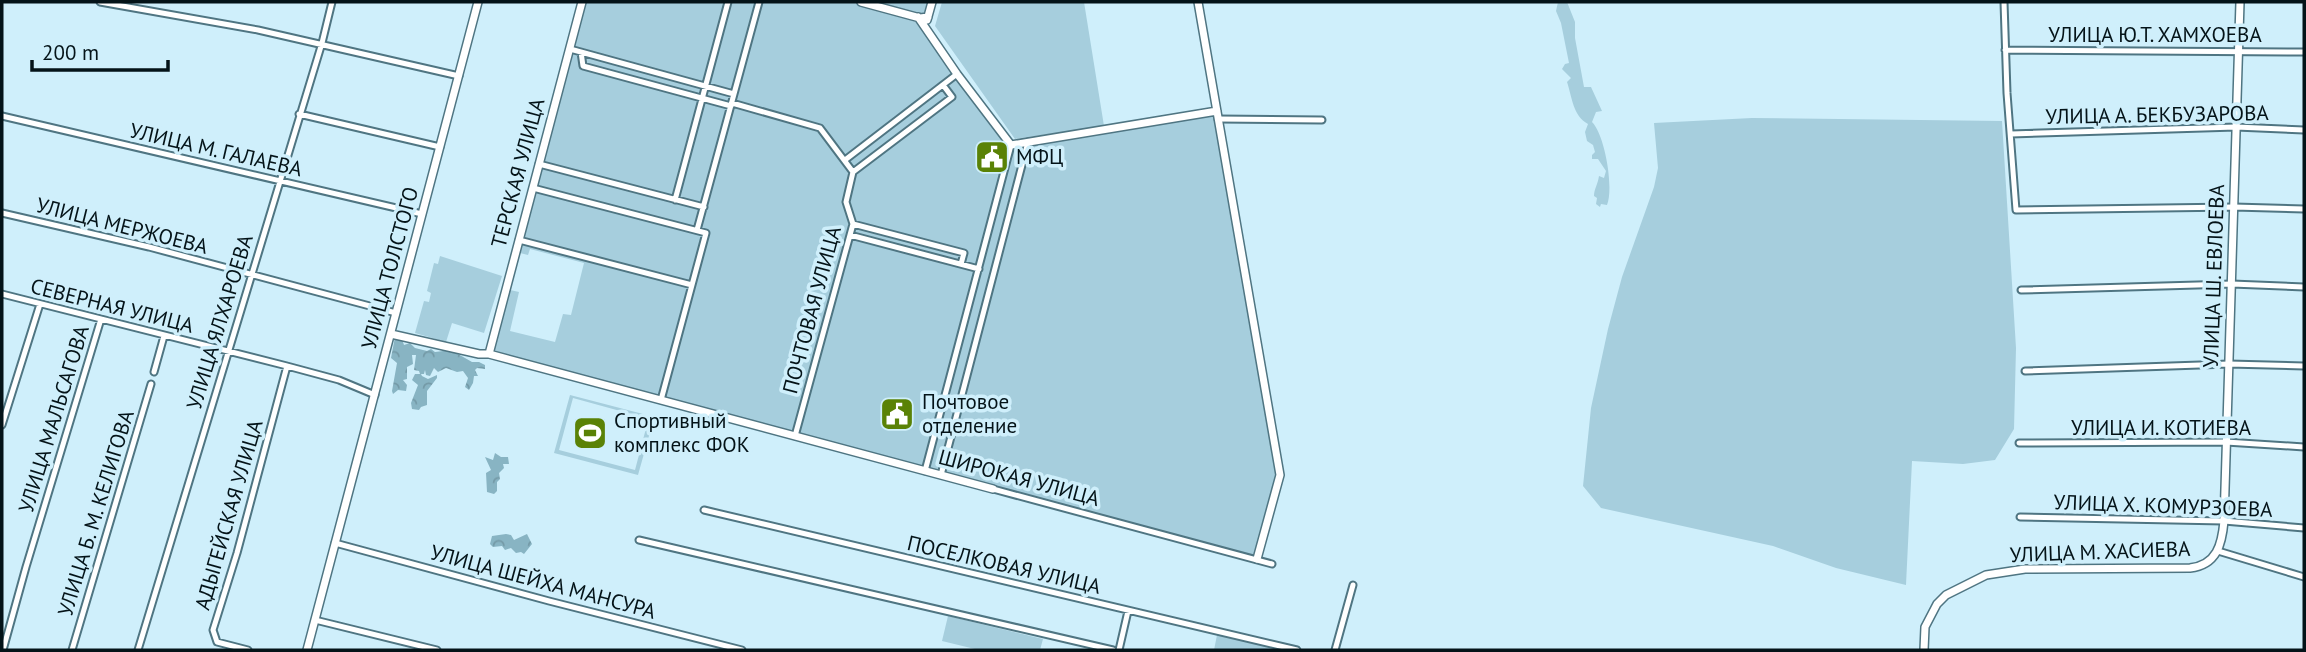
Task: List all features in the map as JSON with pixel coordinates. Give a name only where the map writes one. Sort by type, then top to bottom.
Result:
[{"type":"street","points":[[100,2],[322,43],[459,76]]},
{"type":"street","name":"УЛИЦА ЯЛХАРОЕВА","points":[[138,650],[322,43],[332,2]]},
{"type":"street","points":[[468,2],[478,3]]},
{"type":"street","name":"ТЕРСКАЯ УЛИЦА","points":[[489,354],[582,2]]},
{"type":"street","points":[[675,200],[728,2]]},
{"type":"street","points":[[697,230],[759,2]]},
{"type":"street","points":[[861,2],[918,17],[928,17]]},
{"type":"street","points":[[925,27],[932,2]]},
{"type":"street","points":[[1198,2],[1280,475],[1257,559]]},
{"type":"street","points":[[2004,2],[2016,210],[2234,207],[2304,209]]},
{"type":"street","name":"УЛИЦА Ш. ЕВЛОЕВА","points":[[2218,551],[2224,521],[2240,2]]},
{"type":"street","name":"УЛИЦА ТОЛСТОГО","points":[[307,650],[478,3]]},
{"type":"street","points":[[918,17],[1011,145]]},
{"type":"street","points":[[570,49],[734,94]]},
{"type":"street","name":"УЛИЦА Ю.Т. ХАМХОЕВА","points":[[2005,50],[2304,52]]},
{"type":"street","points":[[582,52],[583,66],[820,128],[853,172],[952,97],[943,85]]},
{"type":"street","points":[[845,160],[957,74]]},
{"type":"street","points":[[299,114],[440,147]]},
{"type":"street","points":[[1011,145],[1218,115],[1322,120]]},
{"type":"street","name":"УЛИЦА М. ГАЛАЕВА","points":[[2,116],[422,214]]},
{"type":"street","name":"УЛИЦА А. БЕКБУЗАРОВА","points":[[2011,134],[2236,127],[2304,130]]},
{"type":"street","points":[[942,475],[1028,142]]},
{"type":"street","points":[[925,471],[1011,145]]},
{"type":"street","points":[[539,164],[704,207]]},
{"type":"street","name":"ПОЧТОВАЯ УЛИЦА","points":[[795,436],[853,224],[846,202],[853,172]]},
{"type":"street","points":[[533,188],[706,233],[661,400]]},
{"type":"street","name":"УЛИЦА МЕРЖОЕВА","points":[[2,213],[149,247],[396,313]]},
{"type":"street","points":[[853,224],[964,253],[961,264]]},
{"type":"street","points":[[850,235],[979,269]]},
{"type":"street","points":[[519,240],[692,285]]},
{"type":"street","points":[[2021,290],[2232,284],[2304,287]]},
{"type":"street","name":"СЕВЕРНАЯ УЛИЦА","points":[[2,294],[339,380],[375,395]]},
{"type":"street","points":[[2,425],[40,304]]},
{"type":"street","name":"УЛИЦА МАЛЬСАГОВА","points":[[3,650],[101,319]]},
{"type":"street","name":"ШИРОКАЯ УЛИЦА","points":[[391,334],[489,354],[1272,564]]},
{"type":"street","points":[[154,372],[164,336]]},
{"type":"street","points":[[2025,371],[2229,364],[2304,366]]},
{"type":"street","name":"АДЫГЕЙСКАЯ УЛИЦА","points":[[248,650],[217,642],[213,630],[287,366]]},
{"type":"street","name":"УЛИЦА Б. М. КЕЛИГОВА","points":[[72,650],[150,384]]},
{"type":"street","name":"УЛИЦА И. КОТИЕВА","points":[[2019,443],[2226,442],[2304,447]]},
{"type":"street","name":"ПОСЕЛКОВАЯ УЛИЦА","points":[[704,510],[1297,650]]},
{"type":"street","name":"УЛИЦА Х. КОМУРЗОЕВА","points":[[2020,517],[2224,521],[2304,528]]},
{"type":"street","points":[[639,540],[1113,650]]},
{"type":"street","name":"УЛИЦА ШЕЙХА МАНСУРА","points":[[335,543],[743,650]]},
{"type":"street","name":"УЛИЦА М. ХАСИЕВА","points":[[1924,650],[1925,627],[1937,604],[1946,595],[1986,575],[2005,571],[2190,568],[2203,566],[2218,551],[2304,577]]},
{"type":"street","points":[[1335,650],[1353,585]]},
{"type":"street","points":[[1119,650],[1128,611]]},
{"type":"street","points":[[315,620],[437,650]]},
{"type":"shaded area","points":[[582,2],[932,2],[925,27],[1011,145],[1217,111],[1280,475],[1257,559],[489,354],[506,289],[519,292],[510,331],[555,342],[563,314],[571,315],[584,263],[530,249],[528,255],[516,252]]},
{"type":"shaded area","points":[[942,2],[1084,2],[1104,126],[1015,139],[935,26]]},
{"type":"shaded area","points":[[1558,2],[1567,2],[1575,22],[1575,38],[1584,87],[1591,87],[1602,111],[1596,112],[1592,122],[1601,138],[1609,175],[1607,205],[1601,204],[1600,207],[1596,204],[1594,193],[1599,176],[1604,178],[1606,171],[1598,159],[1592,159],[1595,152],[1593,145],[1587,141],[1585,132],[1588,124],[1576,111],[1567,82],[1571,78],[1562,69],[1569,63],[1556,11]]},
{"type":"shaded area","points":[[1752,118],[2002,121],[2016,348],[2014,429],[1995,460],[1963,464],[1912,461],[1906,585],[1836,568],[1773,546],[1601,508],[1583,486],[1591,408],[1608,329],[1658,168],[1654,123]]},
{"type":"shaded area","points":[[440,256],[502,276],[484,333],[452,323],[446,342],[415,333],[424,301],[429,302],[431,293],[427,291],[434,263],[438,264]]},
{"type":"shaded area","points":[[570,395],[643,414],[642,417],[573,398],[559,450],[635,470],[649,417],[654,418],[638,475],[554,453]]},
{"type":"shaded area","points":[[948,616],[1043,639],[1040,650],[979,650],[942,641]]},
{"type":"shaded area","points":[[1217,635],[1283,650],[1214,650]]},
{"type":"green space","points":[[395,337],[402,339],[404,345],[410,343],[415,348],[427,351],[451,350],[472,362],[485,365],[485,369],[475,370],[478,376],[474,376],[469,390],[465,387],[468,378],[463,371],[446,368],[438,372],[434,368],[430,376],[426,375],[425,370],[422,376],[428,379],[437,375],[437,378],[427,391],[427,405],[419,410],[412,409],[411,403],[418,385],[412,380],[415,374],[420,374],[414,370],[416,355],[412,355],[413,364],[407,367],[407,379],[403,380],[407,385],[406,391],[398,390],[393,394],[397,363],[391,358]]},
{"type":"green space","points":[[495,453],[508,457],[509,464],[503,464],[504,468],[499,473],[500,479],[494,494],[487,492],[486,473],[491,470],[485,457],[493,460]]},
{"type":"green space","points":[[527,534],[532,544],[524,554],[490,544],[492,536],[511,535],[514,540]]},
{"type":"place","name":"МФЦ","points":[[992,157]]},
{"type":"place","name":"Почтовое отделение","points":[[897,414]]},
{"type":"place","name":"Спортивный комплекс ФОК","points":[[590,433]]}]
